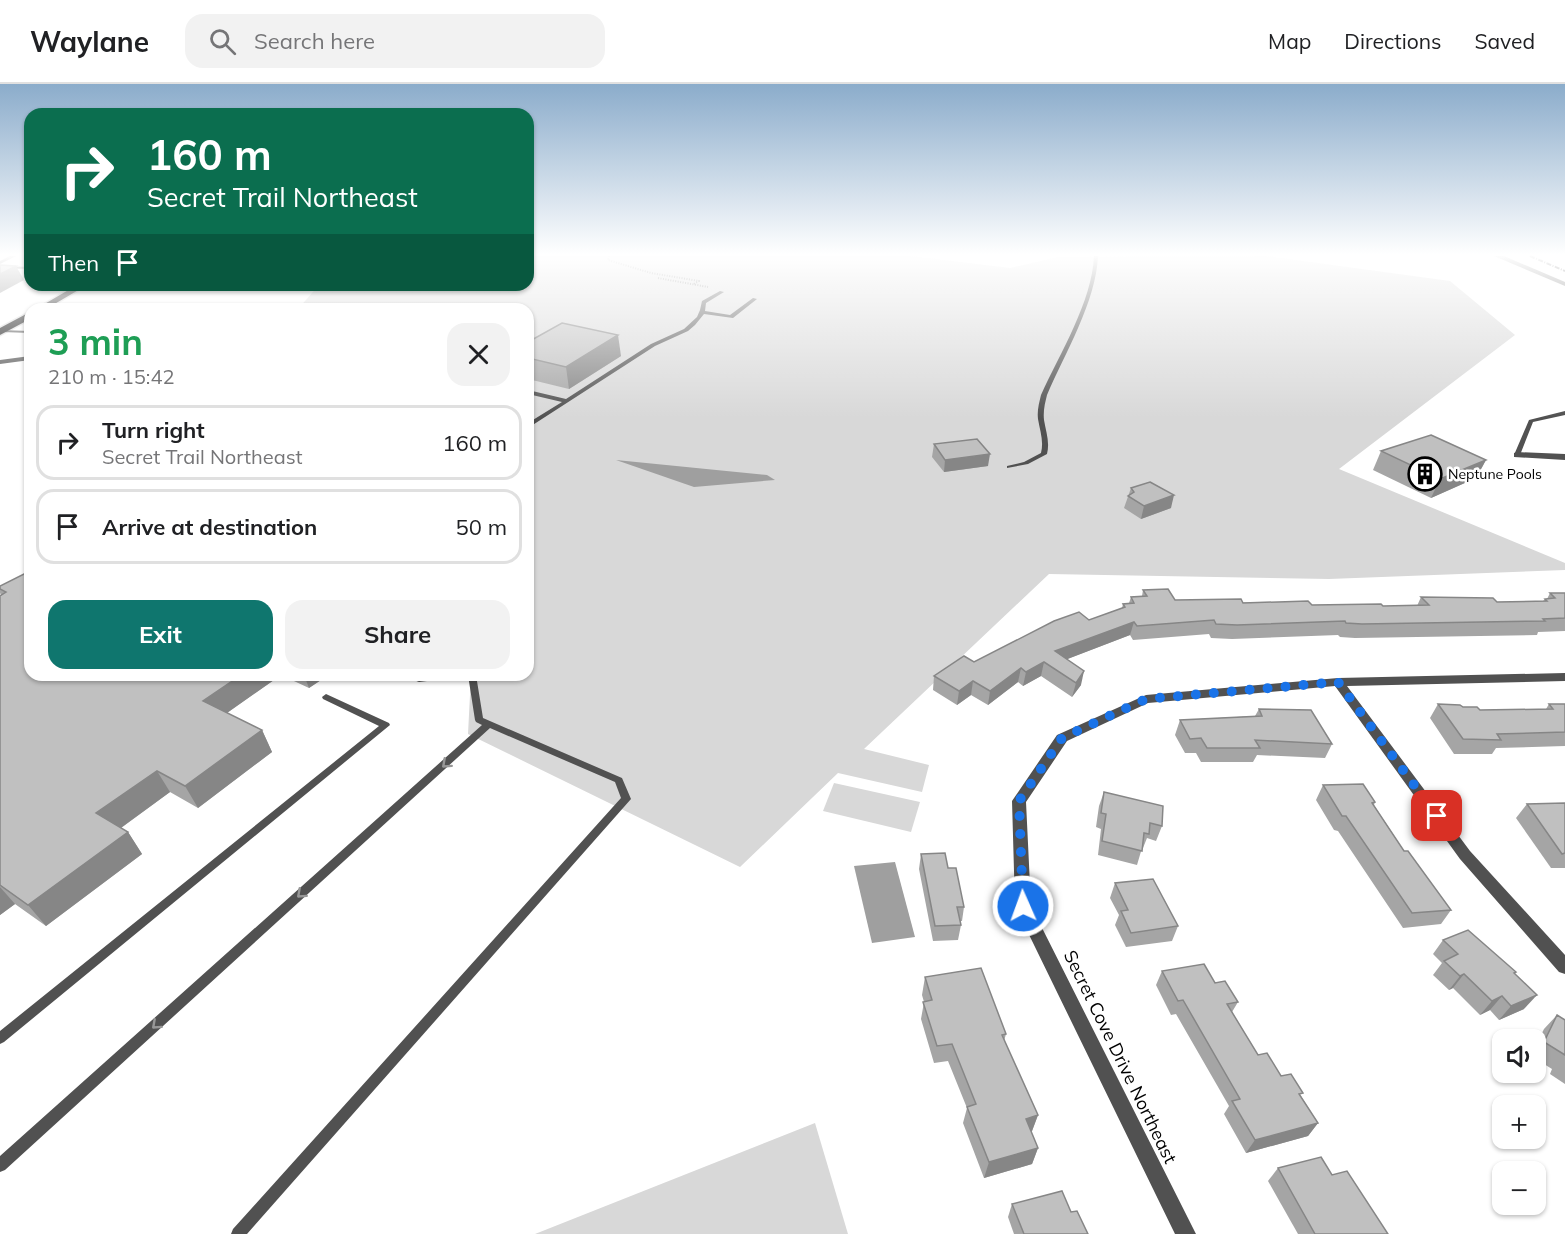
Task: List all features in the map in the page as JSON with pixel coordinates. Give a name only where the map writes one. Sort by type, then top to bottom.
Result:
[{"type":"main road","points":[[1,332],[24,319]]},
{"type":"street","points":[[1517,455],[1565,457]]},
{"type":"street","name":"Secret Cove Drive Northeast","points":[[1186,1234],[1023,906],[1019,801],[1062,738],[1146,699],[1338,682],[1565,677]]},
{"type":"street","points":[[1338,682],[1465,855],[1565,967]]},
{"type":"lane","points":[[534,422],[653,345],[676,336],[698,321],[704,312],[731,317],[741,310]]},
{"type":"lane","points":[[1009,467],[1026,463],[1044,453],[1047,447],[1039,411],[1065,354],[1081,310]]},
{"type":"lane","points":[[1,332],[24,332]]},
{"type":"lane","points":[[0,362],[24,359]]},
{"type":"lane","points":[[534,393],[567,401]]},
{"type":"lane","points":[[1517,455],[1531,421],[1565,413]]},
{"type":"lane","points":[[534,417],[544,416]]},
{"type":"lane","points":[[238,1234],[626,799],[619,780],[479,720],[473,681]]},
{"type":"lane","points":[[0,1038],[386,725],[326,697]]},
{"type":"lane","points":[[0,1165],[489,724]]},
{"type":"shaded area","points":[[534,310],[1485,310],[1515,335],[1339,469],[1565,563],[1565,570],[1329,579],[1049,574],[864,749],[929,765],[922,792],[838,773],[740,867],[468,734],[471,681],[534,681]]},
{"type":"shaded area","points":[[616,460],[767,475],[775,480],[694,487]]},
{"type":"shaded area","points":[[834,783],[920,802],[911,832],[823,811]]},
{"type":"shaded area","points":[[895,862],[915,937],[872,943],[854,866]]},
{"type":"shaded area","points":[[815,1123],[848,1234],[535,1234]]},
{"type":"building","points":[[562,323],[618,335],[566,367],[534,359],[534,339]]},
{"type":"building","points":[[1431,435],[1486,460],[1440,479],[1381,451]]},
{"type":"building","points":[[977,439],[990,454],[945,460],[934,444]]},
{"type":"building","points":[[1150,482],[1174,495],[1144,506],[1128,496],[1134,492],[1131,488]]},
{"type":"building","points":[[24,574],[24,681],[232,681],[203,701],[262,730],[185,786],[157,771],[96,813],[128,832],[28,905],[0,885],[0,596],[6,592],[0,589],[0,586]]},
{"type":"building","points":[[1168,589],[1175,600],[1241,599],[1243,603],[1308,601],[1312,605],[1381,604],[1383,606],[1429,605],[1421,597],[1493,598],[1497,602],[1547,601],[1545,599],[1555,598],[1550,593],[1565,593],[1565,618],[1543,619],[1545,621],[1362,624],[1345,621],[1237,625],[1216,624],[1214,620],[1137,626],[1134,622],[1055,651],[1084,671],[1076,683],[1044,662],[1026,672],[1021,668],[990,691],[973,681],[959,691],[934,676],[964,656],[974,662],[1054,621],[1079,612],[1089,620],[1125,607],[1123,604],[1134,603],[1131,597],[1147,596],[1143,590]]},
{"type":"building","points":[[1438,704],[1477,707],[1480,710],[1553,709],[1549,704],[1565,704],[1565,732],[1497,734],[1501,740],[1463,739]]},
{"type":"building","points":[[1259,709],[1311,710],[1332,744],[1255,740],[1260,748],[1207,748],[1201,738],[1190,739],[1180,720],[1262,716]]},
{"type":"building","points":[[1363,784],[1375,802],[1372,803],[1404,851],[1408,851],[1451,910],[1412,913],[1346,816],[1342,816],[1323,785]]},
{"type":"building","points":[[1104,792],[1163,806],[1162,826],[1150,823],[1149,834],[1144,833],[1142,851],[1102,841],[1106,814],[1101,813]]},
{"type":"building","points":[[1565,803],[1565,853],[1562,854],[1527,804]]},
{"type":"building","points":[[945,853],[948,868],[956,868],[964,907],[957,907],[961,925],[935,926],[921,854]]},
{"type":"building","points":[[1153,879],[1178,926],[1131,933],[1121,911],[1128,910],[1115,883]]},
{"type":"building","points":[[1468,930],[1516,972],[1514,973],[1537,995],[1511,1006],[1502,996],[1492,1001],[1464,974],[1460,976],[1444,961],[1458,954],[1443,940]]},
{"type":"building","points":[[1204,964],[1215,983],[1225,981],[1238,1002],[1227,1004],[1258,1055],[1267,1053],[1281,1076],[1291,1074],[1303,1093],[1299,1094],[1318,1123],[1255,1140],[1232,1101],[1240,1099],[1183,1000],[1178,1001],[1162,971]]},
{"type":"building","points":[[981,968],[1006,1034],[1002,1035],[1038,1115],[1026,1119],[1038,1148],[989,1162],[967,1107],[976,1104],[952,1044],[937,1046],[923,1002],[932,1000],[925,977]]},
{"type":"building","points":[[1557,1015],[1565,1020],[1565,1055],[1546,1043],[1546,1038]]},
{"type":"building","points":[[1321,1157],[1332,1175],[1347,1171],[1388,1234],[1315,1234],[1278,1168]]},
{"type":"building","points":[[1062,1191],[1071,1212],[1077,1211],[1088,1234],[1024,1234],[1012,1204]]},
{"type":"place","name":"Neptune Pools","points":[[1425,474]]},
{"type":"route","points":[[1023,906],[1019,801],[1062,738],[1146,699],[1338,682],[1437,816]]}]
